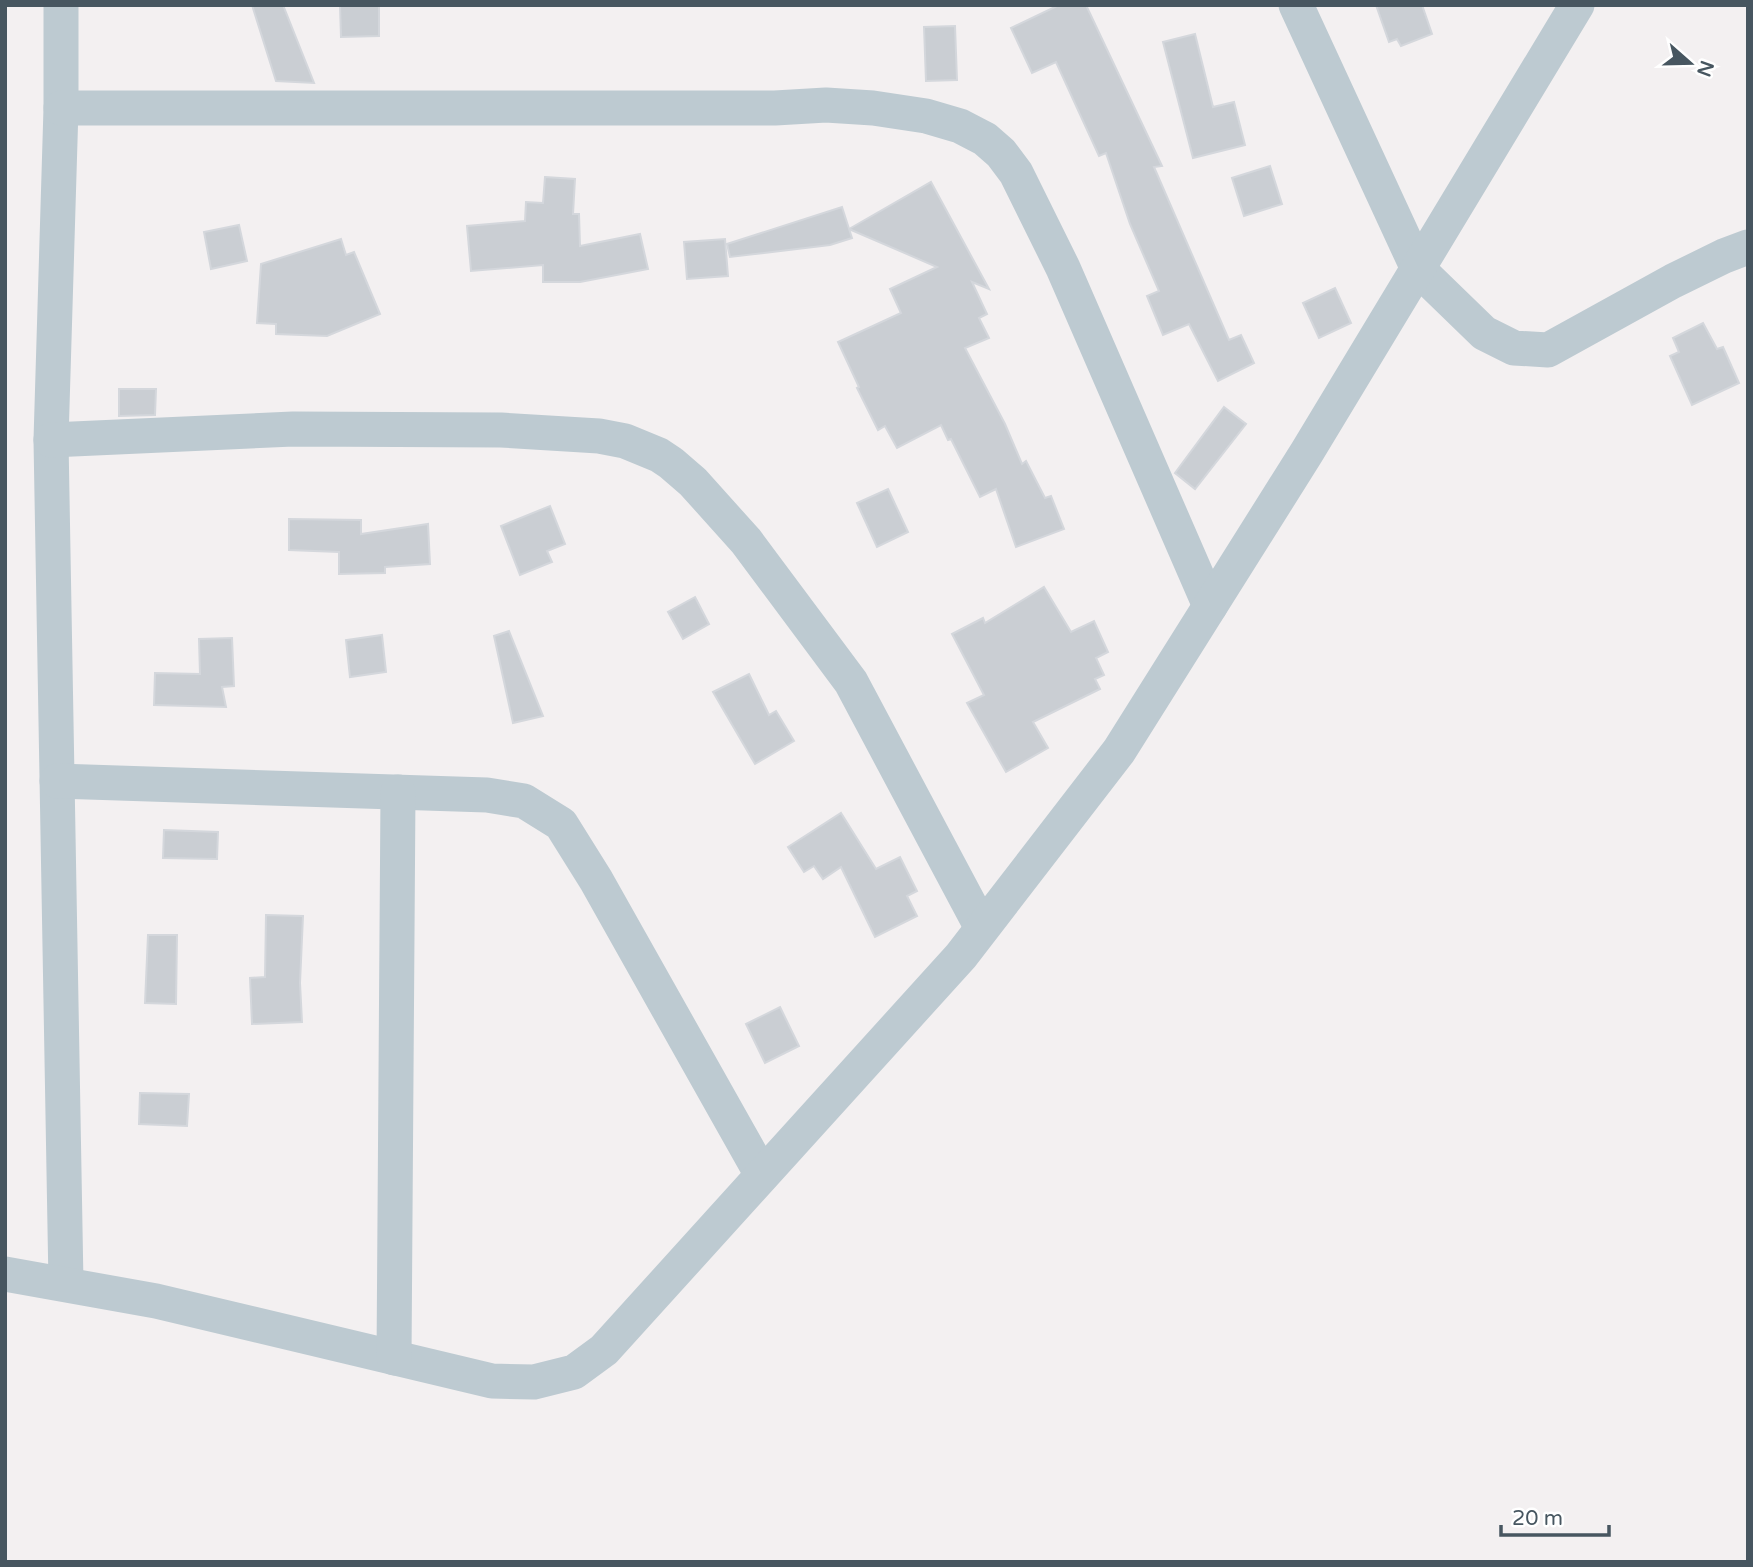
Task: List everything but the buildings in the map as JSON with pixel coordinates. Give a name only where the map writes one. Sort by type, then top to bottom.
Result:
[{"type":"street","points":[[61,5],[61,108],[51,440],[65,1284]]},
{"type":"street","points":[[1296,5],[1418,269],[1484,333],[1514,348],[1548,349],[1673,281],[1748,247]]},
{"type":"street","points":[[5,1274],[156,1301],[492,1381],[534,1382],[574,1372],[604,1350],[961,956],[1119,751],[1307,452],[1577,5]]},
{"type":"street","points":[[61,108],[775,108],[826,105],[873,108],[926,116],[960,127],[985,139],[1002,153],[1016,173],[1063,268],[1210,606]]},
{"type":"street","points":[[51,440],[293,429],[501,430],[599,436],[625,441],[659,455],[692,482],[746,541],[851,682],[982,928]]},
{"type":"street","points":[[57,780],[487,795],[524,801],[561,824],[596,880],[762,1175]]},
{"type":"street","points":[[394,1358],[398,792]]}]
